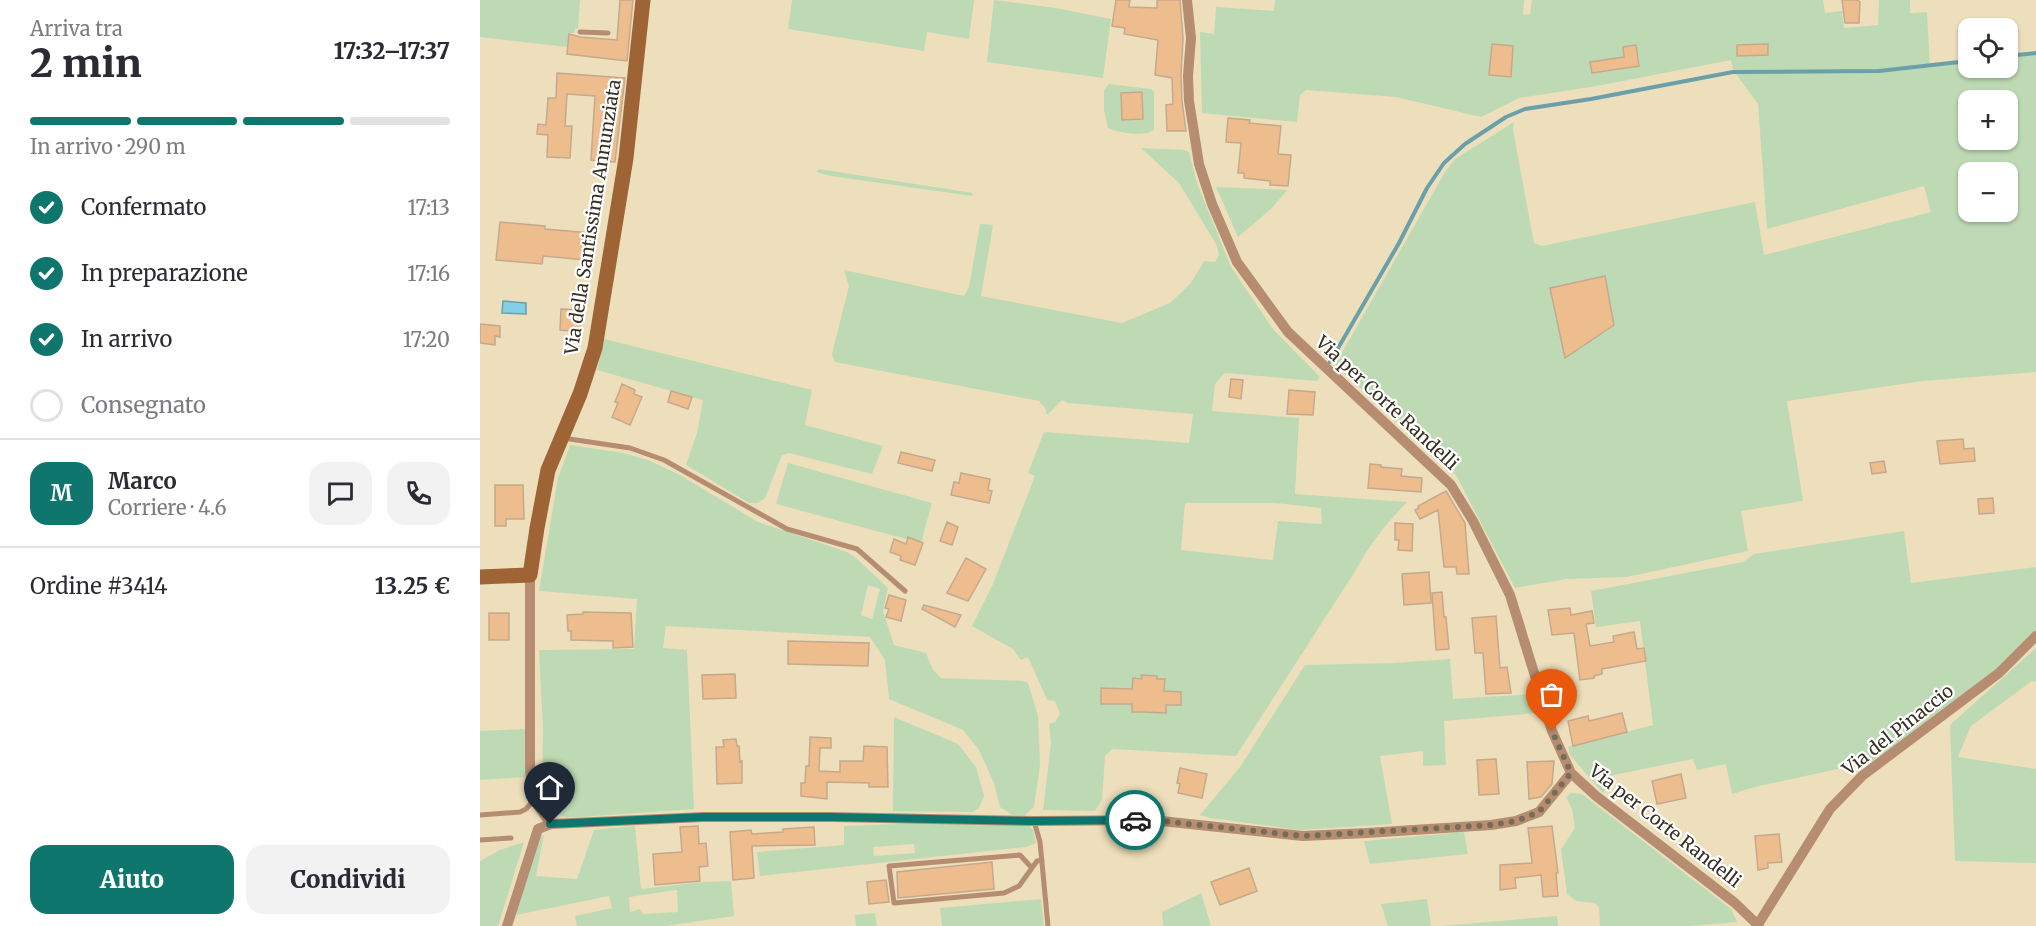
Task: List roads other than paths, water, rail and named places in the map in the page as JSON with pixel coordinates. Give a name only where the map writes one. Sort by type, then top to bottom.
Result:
[{"type":"street","name":"Via della Santissima Annunziata","points":[[530,575],[547,476],[587,374],[600,325],[626,158],[643,0]]},
{"type":"street","name":"Via per Corte Randelli","points":[[1187,0],[1191,38],[1188,76],[1199,164],[1212,204],[1237,262],[1288,332],[1450,485],[1473,521],[1510,595],[1552,731],[1571,773],[1596,796],[1735,903],[1758,926]]},
{"type":"street","points":[[480,577],[530,575],[530,770],[534,800],[550,824]]},
{"type":"street","name":"Via del Pinaccio","points":[[1758,926],[1830,809],[1862,776],[1999,673],[2036,636]]},
{"type":"street","points":[[507,926],[538,829],[550,824],[703,817],[1152,820],[1303,836],[1491,825],[1516,821],[1539,812],[1571,773]]},
{"type":"lane","points":[[580,32],[608,33]]},
{"type":"lane","points":[[561,438],[630,448],[664,460],[787,529],[857,549],[905,591]]},
{"type":"lane","points":[[480,815],[520,812],[534,800]]},
{"type":"lane","points":[[1034,821],[1040,842],[1048,926]]},
{"type":"lane","points":[[480,840],[511,838]]},
{"type":"lane","points":[[1032,868],[1020,855],[889,866],[894,903],[1004,893],[1019,886],[1032,868],[1037,861],[1042,860]]},
{"type":"water","points":[[503,301],[526,303],[526,314],[502,313]]},
{"type":"waterway","points":[[2018,55],[2036,53]]},
{"type":"waterway","points":[[1330,362],[1399,243],[1427,188],[1444,163],[1465,144],[1506,117],[1525,109],[1733,72],[1879,71],[1958,62]]}]
